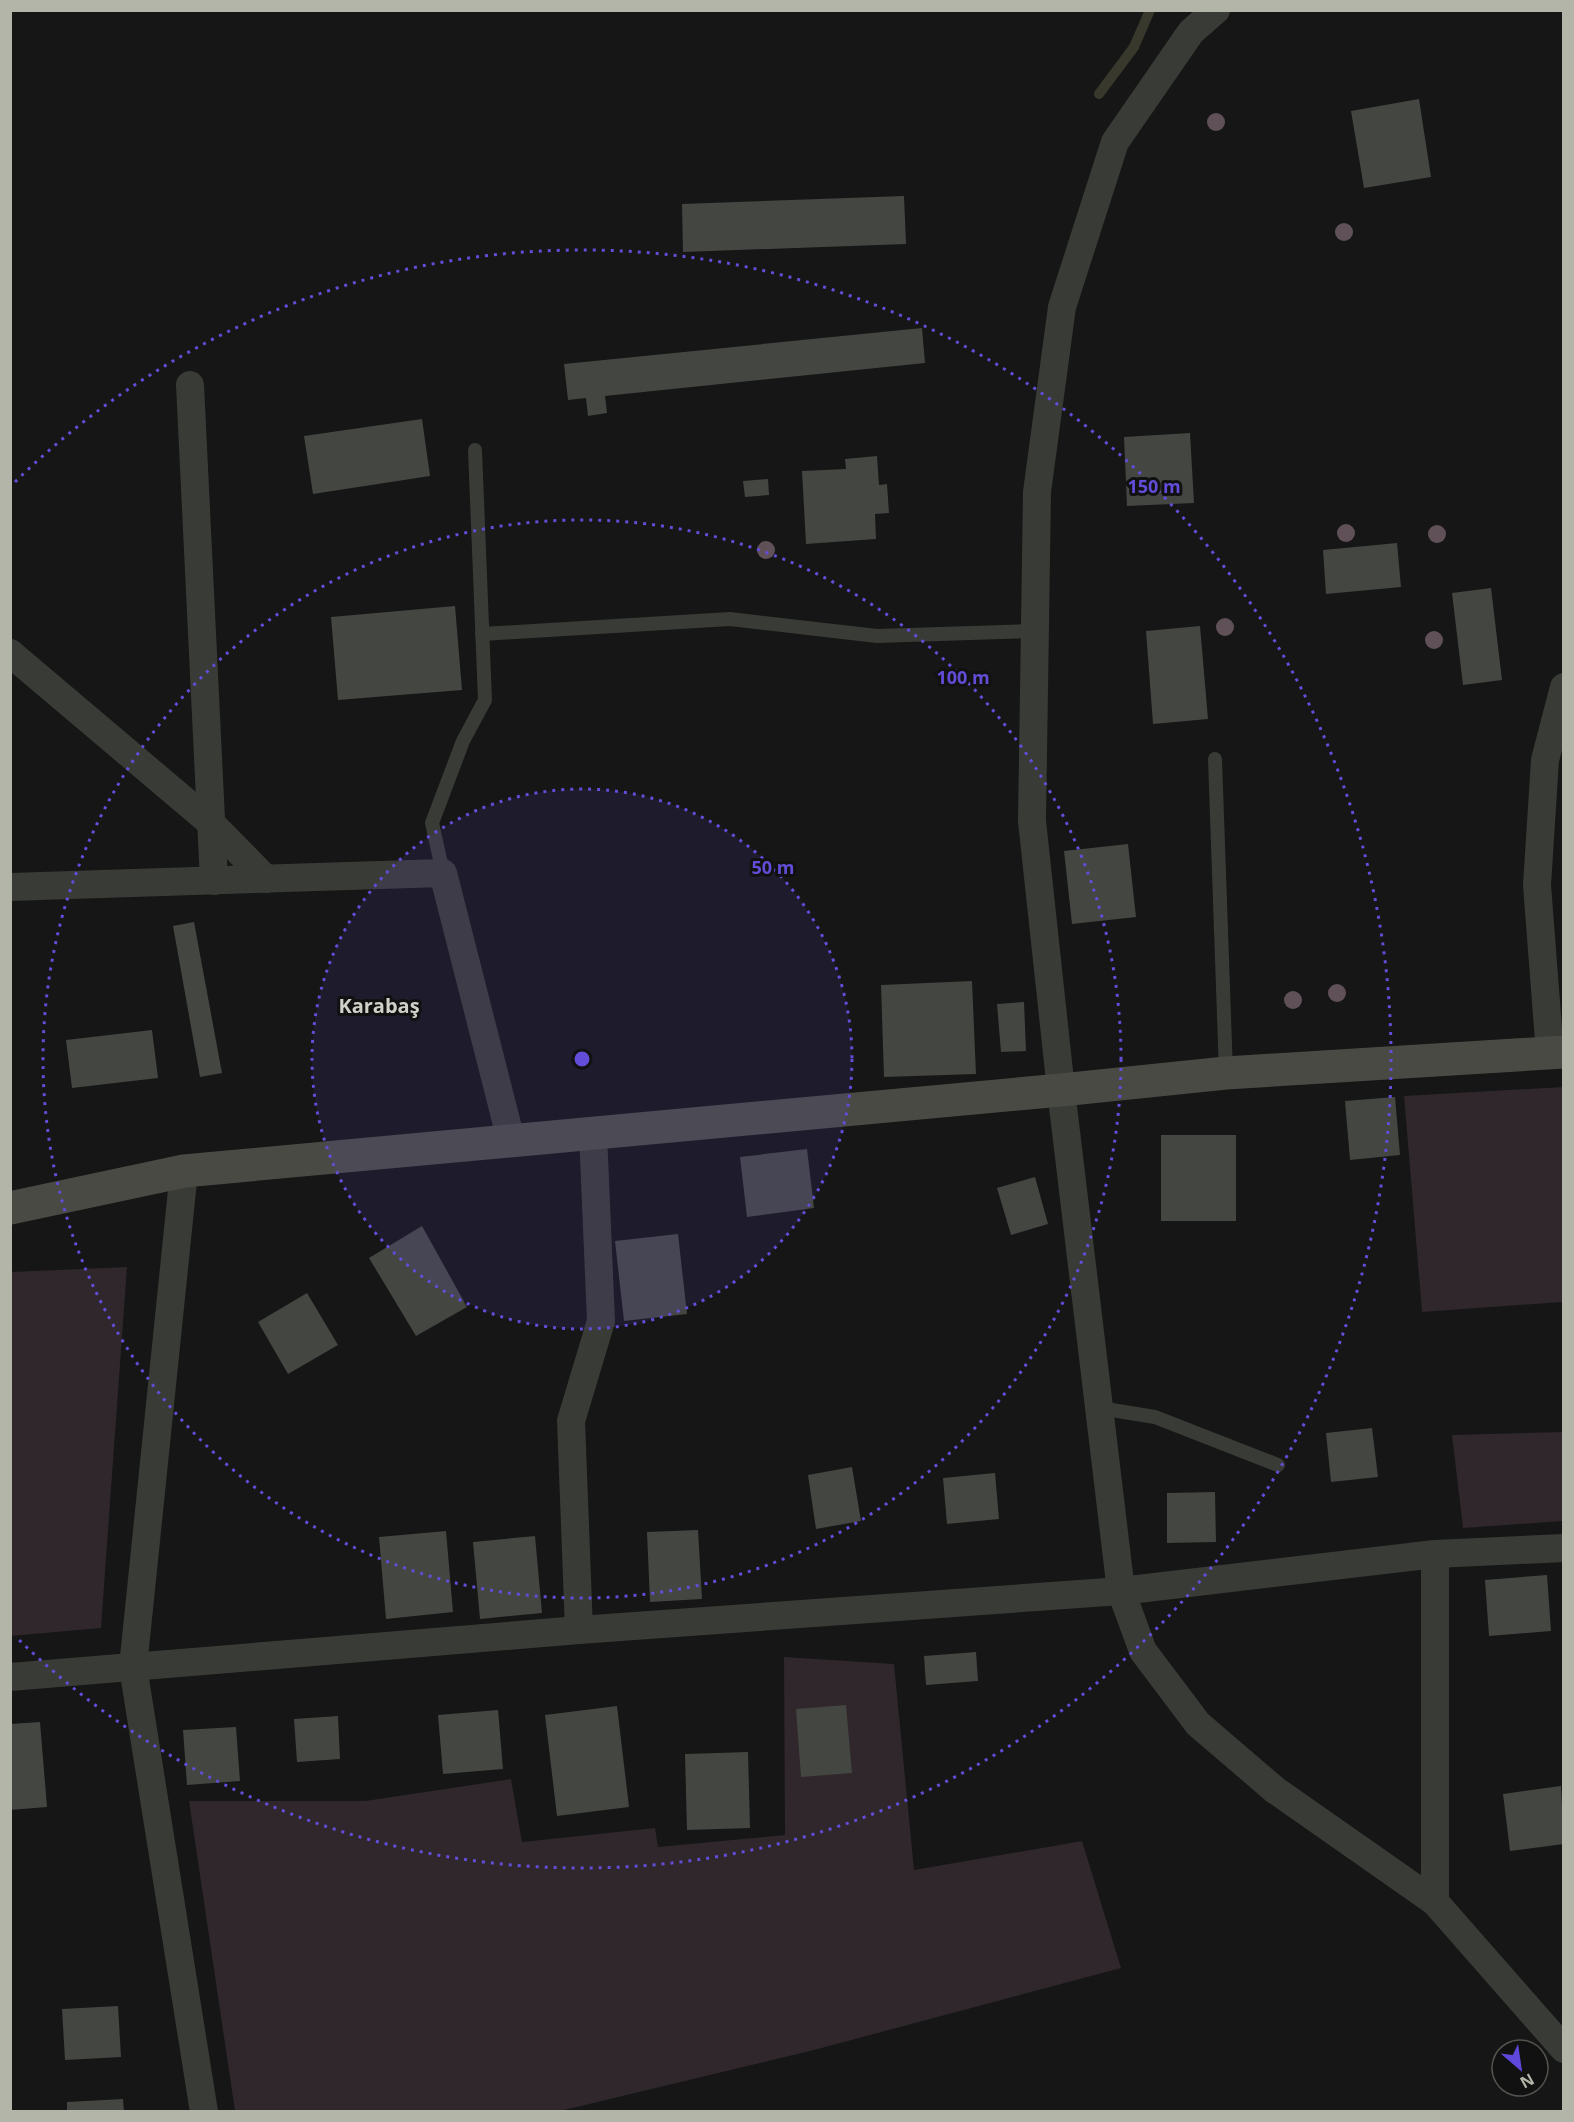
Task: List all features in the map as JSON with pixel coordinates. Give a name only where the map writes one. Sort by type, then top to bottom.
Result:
[{"type":"street","points":[[1216,10],[1191,32],[1115,142],[1062,307],[1037,492],[1032,821],[1061,1090],[1121,1591],[1143,1651],[1198,1724],[1275,1790],[1435,1902],[1563,2049]]},
{"type":"street","points":[[190,385],[214,880]]},
{"type":"street","points":[[10,652],[212,823],[266,879]]},
{"type":"street","points":[[10,1208],[184,1171],[1061,1090],[1226,1072],[1557,1053],[1537,885],[1545,760],[1563,687]]},
{"type":"street","points":[[10,887],[443,873],[511,1140]]},
{"type":"street","points":[[579,1630],[571,1421],[601,1321],[593,1133]]},
{"type":"street","points":[[184,1171],[133,1667],[204,2112]]},
{"type":"street","points":[[10,1677],[579,1630],[1121,1591],[1435,1554],[1563,1548]]},
{"type":"street","points":[[1435,1554],[1435,1902]]},
{"type":"lane","points":[[443,873],[432,823],[463,741],[485,700],[474,450]]},
{"type":"lane","points":[[482,634],[730,618],[877,636],[1035,631]]},
{"type":"lane","points":[[1215,759],[1226,1072]]},
{"type":"lane","points":[[1099,1408],[1155,1417],[1278,1465]]},
{"type":"shaded area","points":[[1563,1087],[1563,1302],[1422,1312],[1404,1096]]},
{"type":"shaded area","points":[[127,1267],[101,1628],[11,1636],[11,1272]]},
{"type":"shaded area","points":[[1563,1432],[1563,1521],[1463,1528],[1452,1435]]},
{"type":"shaded area","points":[[784,1657],[894,1664],[914,1870],[1082,1841],[1121,1968],[814,2050],[560,2111],[235,2111],[189,1801],[365,1801],[511,1779],[522,1842],[655,1828],[658,1847],[785,1835]]},
{"type":"building","points":[[1419,99],[1431,177],[1364,188],[1351,111]]},
{"type":"building","points":[[904,196],[906,244],[683,252],[682,204]]},
{"type":"building","points":[[922,328],[925,363],[605,396],[607,413],[588,416],[586,398],[568,400],[564,364]]},
{"type":"building","points":[[422,419],[430,476],[313,494],[304,436]]},
{"type":"building","points":[[1190,433],[1194,503],[1127,506],[1124,437]]},
{"type":"building","points":[[877,456],[879,485],[887,484],[889,513],[875,514],[876,539],[806,544],[802,471],[846,469],[845,459]]},
{"type":"building","points":[[768,479],[769,495],[745,497],[743,481]]},
{"type":"building","points":[[1397,543],[1401,587],[1326,594],[1323,550]]},
{"type":"building","points":[[1491,588],[1502,680],[1463,685],[1452,593]]},
{"type":"building","points":[[455,606],[462,690],[338,700],[331,617]]},
{"type":"building","points":[[1200,626],[1208,719],[1153,724],[1146,631]]},
{"type":"building","points":[[1128,844],[1136,917],[1072,924],[1064,851]]},
{"type":"building","points":[[194,922],[222,1073],[200,1077],[173,926]]},
{"type":"building","points":[[972,981],[976,1074],[884,1077],[881,985]]},
{"type":"building","points":[[1024,1002],[1026,1051],[1001,1052],[997,1004]]},
{"type":"building","points":[[152,1030],[158,1078],[72,1088],[66,1040]]},
{"type":"building","points":[[1395,1097],[1400,1155],[1350,1160],[1345,1101]]},
{"type":"building","points":[[1161,1135],[1236,1135],[1236,1221],[1161,1221]]},
{"type":"building","points":[[807,1149],[814,1208],[747,1217],[740,1157]]},
{"type":"building","points":[[1035,1177],[1048,1224],[1011,1235],[997,1188]]},
{"type":"building","points":[[422,1226],[467,1307],[416,1336],[369,1258]]},
{"type":"building","points":[[678,1234],[687,1314],[624,1321],[615,1241]]},
{"type":"building","points":[[307,1293],[338,1345],[288,1374],[258,1322]]},
{"type":"building","points":[[1372,1428],[1378,1477],[1331,1482],[1326,1433]]},
{"type":"building","points":[[852,1467],[861,1521],[816,1529],[808,1475]]},
{"type":"building","points":[[995,1473],[999,1519],[947,1524],[943,1478]]},
{"type":"building","points":[[1215,1492],[1216,1542],[1167,1543],[1167,1493]]},
{"type":"building","points":[[698,1530],[702,1599],[650,1602],[647,1532]]},
{"type":"building","points":[[446,1531],[453,1612],[386,1619],[379,1537]]},
{"type":"building","points":[[535,1536],[542,1613],[480,1619],[473,1542]]},
{"type":"building","points":[[1547,1575],[1551,1631],[1489,1636],[1485,1580]]},
{"type":"building","points":[[976,1652],[978,1681],[926,1685],[924,1656]]},
{"type":"building","points":[[846,1705],[852,1773],[801,1777],[796,1709]]},
{"type":"building","points":[[617,1706],[629,1807],[557,1816],[545,1715]]},
{"type":"building","points":[[498,1710],[503,1769],[443,1774],[438,1715]]},
{"type":"building","points":[[338,1716],[340,1759],[297,1762],[294,1719]]},
{"type":"building","points":[[40,1722],[47,1807],[10,1810],[10,1724]]},
{"type":"building","points":[[236,1727],[240,1781],[187,1785],[183,1730]]},
{"type":"building","points":[[748,1752],[750,1828],[687,1830],[685,1754]]},
{"type":"building","points":[[1561,1786],[1564,1844],[1510,1851],[1503,1794]]},
{"type":"building","points":[[118,2006],[121,2057],[65,2060],[62,2009]]},
{"type":"building","points":[[123,2099],[124,2112],[67,2112],[67,2102]]},
{"type":"waterway","points":[[1099,94],[1134,47],[1150,10]]},
{"type":"district","name":"Karabaş","points":[[379,1006]]}]
